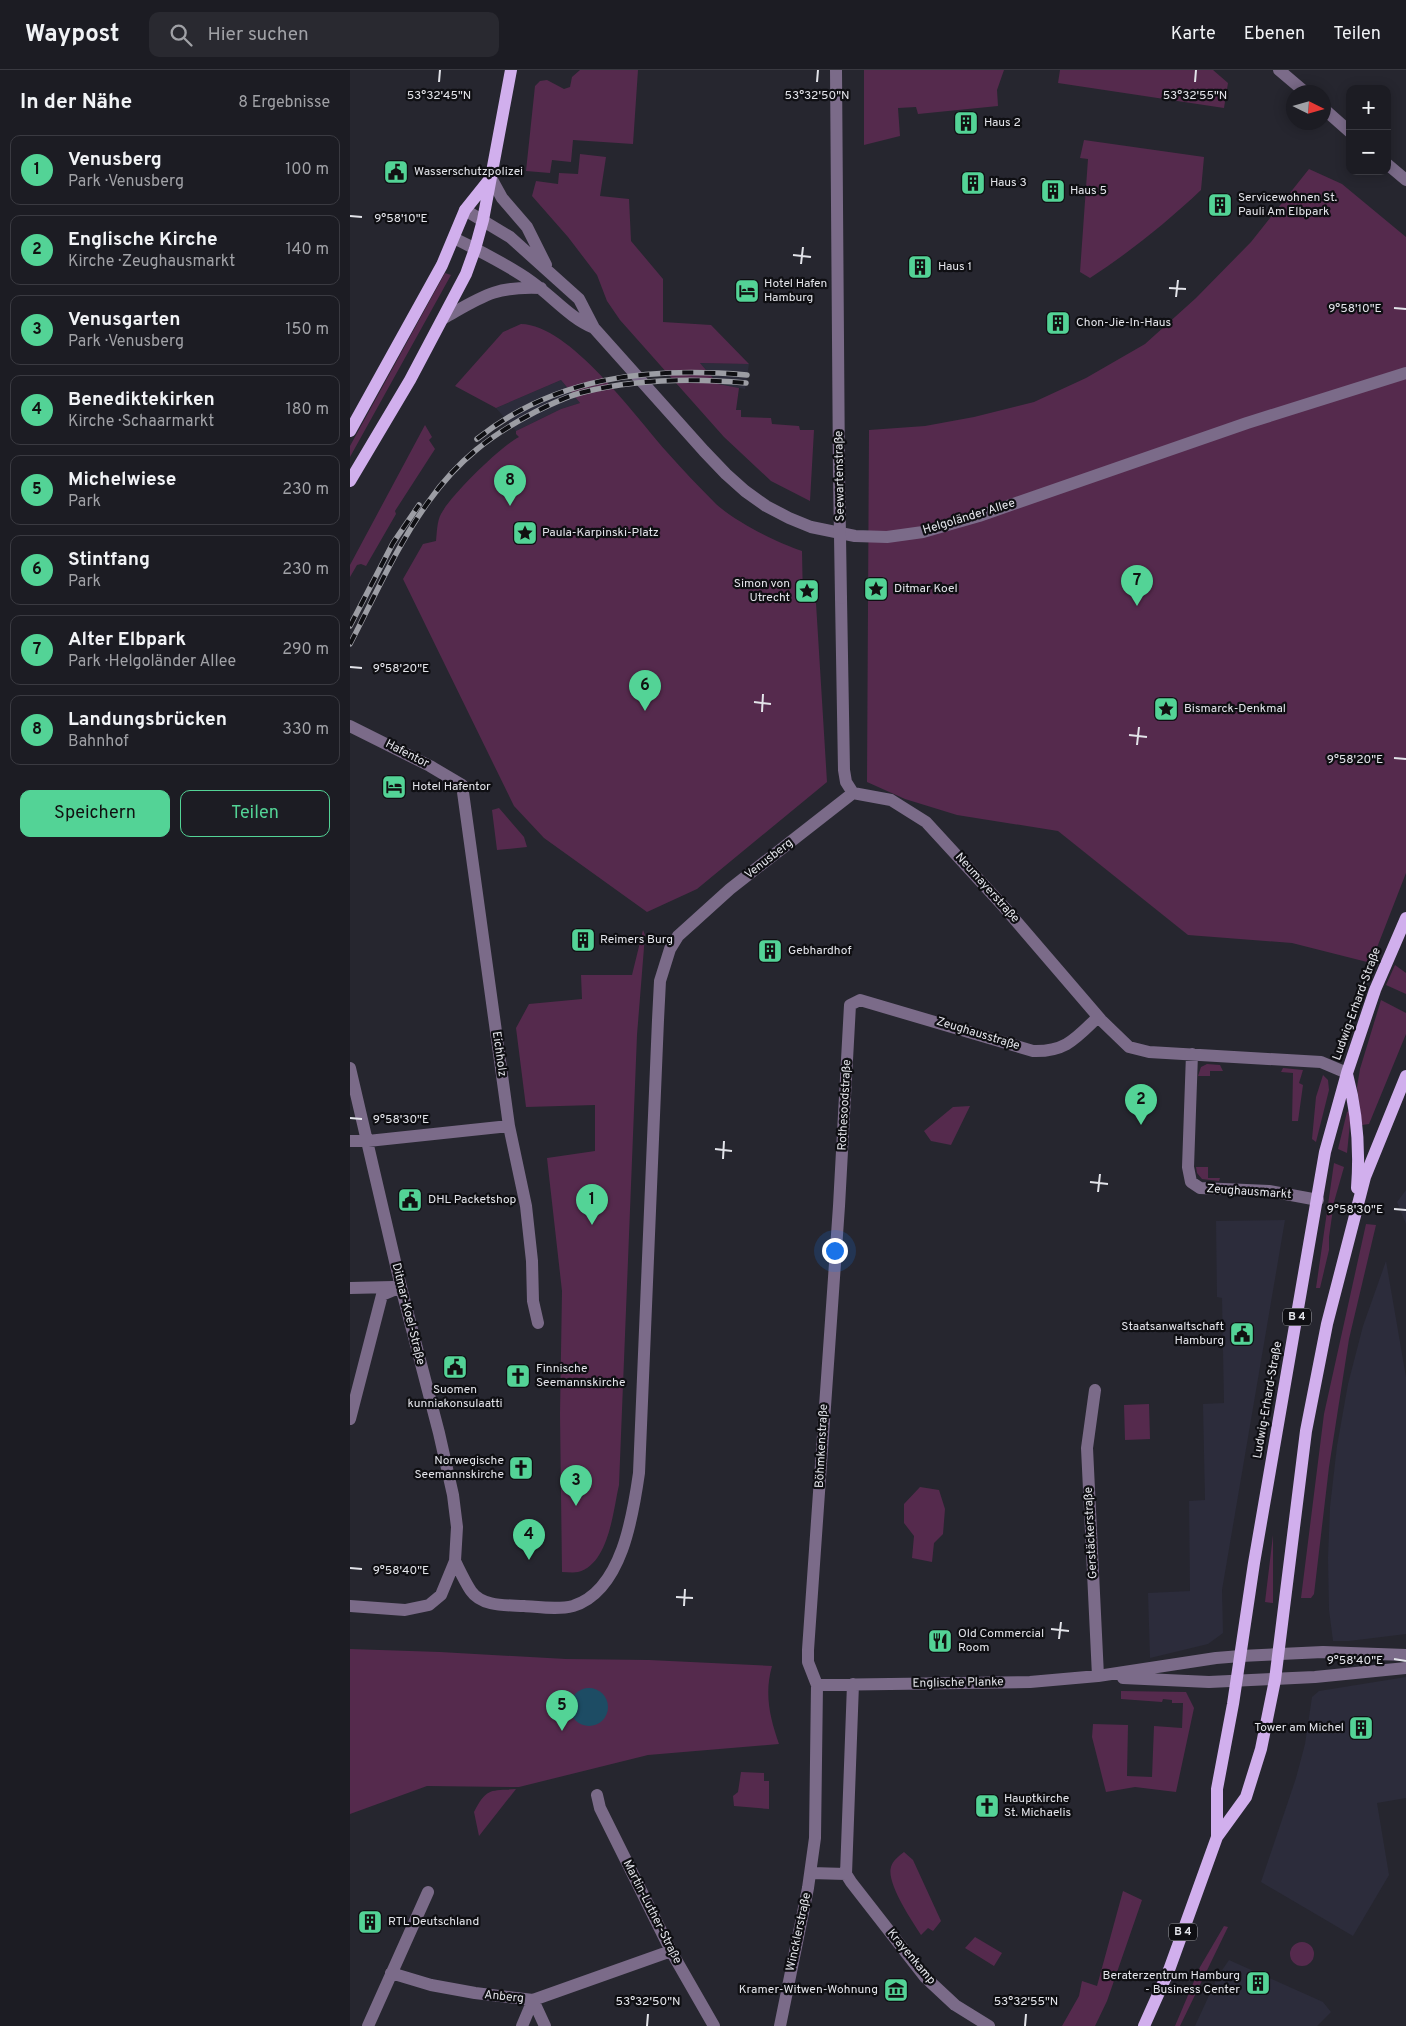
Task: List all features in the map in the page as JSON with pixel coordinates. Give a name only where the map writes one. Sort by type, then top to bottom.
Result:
[{"type":"main road","points":[[350,481],[410,380],[466,274],[483,220],[510,70]]},
{"type":"main road","points":[[350,431],[422,302],[454,238],[465,210],[491,178]]},
{"type":"main road","name":"Ludwig-Erhard-Straße","points":[[1217,1837],[1217,1789],[1237,1681],[1258,1534],[1325,1152],[1347,1073],[1375,990],[1406,921]]},
{"type":"main road","points":[[1347,1073],[1355,1108],[1357,1134],[1358,1174],[1355,1212]]},
{"type":"main road","name":"Ludwig-Erhard-Straße","points":[[1144,2026],[1169,1970],[1217,1837],[1246,1797],[1262,1742],[1278,1654],[1306,1431],[1327,1324],[1368,1168],[1406,1076]]},
{"type":"street","name":"Seewartenstraße","points":[[836,70],[839,474],[844,770],[846,782],[853,793]]},
{"type":"street","points":[[1279,70],[1297,85]]},
{"type":"street","points":[[1331,115],[1348,130]]},
{"type":"street","points":[[1391,167],[1406,180]]},
{"type":"street","name":"Helgoländer Allee","points":[[491,178],[502,198],[527,227],[550,272]]},
{"type":"street","name":"Helgoländer Allee","points":[[465,210],[510,237],[579,299],[594,328],[704,451],[745,491],[766,506],[789,518],[811,527],[854,536],[887,537],[923,532],[980,516],[1247,423],[1406,373]]},
{"type":"street","name":"Helgoländer Allee","points":[[454,238],[500,260],[541,288],[578,322],[594,328]]},
{"type":"street","points":[[444,318],[493,292],[516,287],[541,288]]},
{"type":"street","name":"Hafentor","points":[[350,726],[430,766],[462,785]]},
{"type":"street","name":"Eichholz","points":[[462,785],[509,1126],[526,1206],[532,1261],[533,1301],[538,1323]]},
{"type":"street","name":"Neumayerstraße","points":[[853,793],[891,800],[926,822],[1004,907],[1098,1016]]},
{"type":"street","name":"Venusberg","points":[[456,1561],[472,1593],[489,1604],[562,1608],[579,1604],[588,1599],[605,1581],[628,1535],[639,1473],[660,981],[670,949],[678,936],[730,889],[853,793]]},
{"type":"street","name":"Zeughausstraße","points":[[850,1005],[860,1000],[1033,1051],[1051,1050],[1068,1044],[1098,1016]]},
{"type":"street","name":"Rothesoodstraße","points":[[839,1206],[850,1005]]},
{"type":"street","points":[[1098,1016],[1133,1049],[1149,1052],[1321,1062],[1347,1073]]},
{"type":"street","name":"Zeughausmarkt","points":[[1192,1054],[1188,1167],[1190,1182],[1200,1188],[1269,1191],[1318,1200]]},
{"type":"street","name":"Ditmar-Koel-Straße","points":[[350,1068],[401,1287],[453,1495],[457,1527],[456,1561]]},
{"type":"street","points":[[350,1141],[368,1141],[509,1126]]},
{"type":"street","name":"Böhmkenstraße","points":[[817,1685],[808,1662],[808,1650],[839,1206]]},
{"type":"street","points":[[350,1288],[401,1287]]},
{"type":"street","points":[[350,1419],[382,1295],[401,1287]]},
{"type":"street","name":"Gerstäckerstraße","points":[[1095,1390],[1087,1448],[1098,1676]]},
{"type":"street","points":[[350,1606],[405,1610],[429,1605],[441,1595],[456,1561]]},
{"type":"street","name":"Englische Planke","points":[[817,1685],[991,1684],[1098,1676],[1241,1656],[1323,1652],[1406,1655]]},
{"type":"street","name":"Englische Planke","points":[[1098,1676],[1197,1682],[1237,1681],[1394,1671],[1406,1668]]},
{"type":"street","points":[[811,1873],[846,1874],[853,1684]]},
{"type":"street","name":"Wincklerstraße","points":[[780,2026],[811,1873],[815,1838],[817,1685]]},
{"type":"street","name":"Martin-Luther-Straße","points":[[597,1795],[600,1808],[671,1951],[714,2026]]},
{"type":"street","name":"Krayenkamp","points":[[846,1874],[926,1977],[955,2005],[989,2026]]},
{"type":"street","points":[[368,2026],[428,1892]]},
{"type":"street","name":"Anberg","points":[[391,1974],[431,1985],[475,1993],[533,2000],[671,1951]]},
{"type":"street","points":[[522,2026],[533,2000]]},
{"type":"street","points":[[533,2000],[545,2026]]},
{"type":"shaded area","points":[[580,70],[638,70],[633,144],[573,140],[571,162],[552,160],[550,173],[526,171],[535,86],[540,81],[547,80],[564,89],[570,87],[572,77]]},
{"type":"shaded area","points":[[864,70],[1004,70],[997,90],[998,106],[918,114],[916,107],[898,108],[900,136],[864,145]]},
{"type":"shaded area","points":[[1060,70],[1213,70],[1228,83],[1224,108],[1058,83]]},
{"type":"shaded area","points":[[1084,140],[1204,157],[1201,190],[1147,237],[1090,278],[1080,272],[1088,159],[1080,158]]},
{"type":"shaded area","points":[[580,154],[606,157],[600,196],[629,199],[631,241],[663,279],[663,322],[711,325],[749,364],[700,363],[718,384],[739,388],[736,410],[741,410],[741,417],[771,418],[772,424],[799,426],[800,430],[814,430],[810,501],[771,481],[724,437],[620,320],[607,301],[597,275],[568,237],[532,196],[536,181],[558,184],[559,173],[578,174]]},
{"type":"shaded area","points":[[1309,169],[1342,184],[1406,237],[1406,873],[1371,963],[1292,943],[1188,935],[1058,831],[957,815],[905,799],[867,782],[869,430],[925,426],[974,417],[1034,402],[1086,378],[1145,344],[1196,298],[1251,242]]},
{"type":"shaded area","points":[[445,273],[451,275],[350,457],[350,446]]},
{"type":"shaded area","points":[[521,324],[540,328],[560,339],[580,355],[619,396],[684,471],[724,511],[757,531],[802,551],[803,603],[816,603],[827,782],[697,889],[647,912],[544,838],[514,806],[403,579],[423,544],[436,541],[439,520],[446,506],[489,461],[519,437],[516,431],[561,409],[580,403],[561,380],[496,408],[455,386],[503,332]]},
{"type":"shaded area","points":[[700,363],[749,364],[745,389],[718,384]]},
{"type":"shaded area","points":[[561,380],[580,403],[561,409],[516,431],[496,408]]},
{"type":"shaded area","points":[[425,425],[432,437],[429,440],[435,449],[395,511],[396,514],[366,566],[357,565],[350,577],[350,565]]},
{"type":"shaded area","points":[[499,808],[524,837],[527,847],[497,850],[492,810]]},
{"type":"shaded area","points":[[643,930],[645,935],[637,1035],[619,1485],[612,1522],[597,1559],[588,1567],[578,1572],[562,1572],[560,1414],[562,1291],[547,1158],[595,1151],[595,1105],[526,1107],[516,1028],[529,1004],[582,999],[581,975],[632,975]]},
{"type":"shaded area","points":[[1395,965],[1406,973],[1406,994],[1386,985]]},
{"type":"shaded area","points":[[1381,1000],[1406,1013],[1406,1034],[1369,1124],[1362,1125],[1357,1087],[1360,1069]]},
{"type":"shaded area","points":[[1207,1064],[1220,1065],[1223,1071],[1210,1071],[1210,1076],[1198,1076],[1201,1067]]},
{"type":"shaded area","points":[[1283,1068],[1303,1070],[1299,1083],[1303,1085],[1298,1121],[1292,1121],[1293,1073],[1281,1072]]},
{"type":"shaded area","points":[[1323,1075],[1328,1080],[1329,1090],[1316,1142],[1312,1139],[1316,1097]]},
{"type":"shaded area","points":[[970,1106],[951,1145],[931,1141],[924,1131],[953,1107]]},
{"type":"shaded area","points":[[1351,1110],[1347,1153],[1338,1149],[1347,1112]]},
{"type":"shaded area","points":[[1334,1163],[1344,1167],[1334,1202],[1329,1250],[1320,1288],[1316,1288]]},
{"type":"shaded area","points":[[1196,1167],[1208,1167],[1208,1178],[1220,1178],[1219,1181],[1202,1179],[1197,1173]]},
{"type":"shaded area","points":[[1406,1190],[1406,1224],[1397,1202]]},
{"type":"shaded area","points":[[1285,1220],[1222,1590],[1223,1633],[1208,1644],[1150,1658],[1148,1593],[1190,1591],[1189,1501],[1205,1500],[1203,1404],[1224,1403],[1222,1298],[1217,1297],[1216,1221]]},
{"type":"shaded area","points":[[1366,1224],[1376,1225],[1349,1339],[1329,1467],[1314,1594],[1311,1598],[1301,1598],[1324,1414]]},
{"type":"shaded area","points":[[1386,1261],[1406,1377],[1406,1634],[1349,1641],[1333,1641],[1329,1610],[1328,1558],[1330,1507],[1337,1446],[1348,1384],[1363,1326]]},
{"type":"shaded area","points":[[1149,1404],[1150,1439],[1125,1440],[1124,1405]]},
{"type":"shaded area","points":[[920,1487],[939,1490],[945,1509],[943,1534],[934,1543],[932,1562],[912,1558],[914,1536],[904,1523],[904,1504]]},
{"type":"shaded area","points":[[1273,1535],[1273,1603],[1265,1602]]},
{"type":"shaded area","points":[[350,1649],[772,1666],[768,1696],[773,1725],[779,1744],[648,1755],[519,1787],[427,1786],[350,1814]]},
{"type":"shaded area","points":[[1406,1677],[1406,1798],[1377,1803],[1389,1875],[1353,1936],[1261,1882],[1296,1778],[1305,1744],[1312,1697],[1319,1691]]},
{"type":"shaded area","points":[[1121,1691],[1186,1692],[1194,1708],[1176,1792],[1135,1787],[1106,1792],[1092,1737],[1093,1724],[1128,1725],[1127,1776],[1152,1777],[1154,1726],[1182,1728],[1183,1703],[1172,1703],[1172,1700],[1163,1699],[1162,1702],[1121,1699]]},
{"type":"shaded area","points":[[741,1772],[764,1773],[764,1781],[769,1781],[769,1809],[734,1806],[733,1796],[738,1792]]},
{"type":"shaded area","points":[[516,1789],[479,1836],[474,1812],[482,1798],[490,1792]]},
{"type":"shaded area","points":[[904,1852],[913,1860],[941,1921],[933,1931],[928,1928],[921,1935],[901,1902],[890,1874],[893,1862]]},
{"type":"shaded area","points":[[1123,1891],[1142,1900],[1107,2001],[1095,2026],[1062,2026],[1079,1996],[1082,1981],[1097,1986]]},
{"type":"shaded area","points":[[1224,1926],[1228,1927],[1180,2026],[1175,2026],[1200,1967]]},
{"type":"shaded area","points":[[975,1937],[1002,1953],[994,1966],[965,1948]]},
{"type":"shaded area","points":[[1302,1942],[1307,1943],[1313,1949],[1313,1959],[1307,1965],[1302,1966],[1297,1965],[1291,1959],[1290,1954],[1291,1949],[1297,1943]]},
{"type":"shaded area","name":"Beraterzentrum Hamburg - Business Center","points":[[1229,1960],[1323,2002],[1331,2012],[1317,2026],[1195,2026],[1218,1976]]},
{"type":"water","points":[[589,1688],[602,1694],[608,1707],[602,1720],[589,1726],[576,1720],[570,1707],[576,1694]]},
{"type":"railway","points":[[477,439],[507,418],[539,401],[571,389],[605,380],[639,375],[675,373],[747,375]]},
{"type":"railway","points":[[350,644],[387,571],[417,518],[452,473],[490,439],[559,400],[604,388],[644,382],[685,380],[746,383]]},
{"type":"railway","points":[[350,626],[393,543],[419,505]]},
{"type":"place","name":"Haus 2","points":[[966,123]]},
{"type":"place","name":"Wasserschutzpolizei","points":[[396,172]]},
{"type":"place","name":"Haus 3","points":[[973,183]]},
{"type":"place","name":"Haus 5","points":[[1053,191]]},
{"type":"place","name":"Servicewohnen St. Pauli Am Elbpark","points":[[1220,205]]},
{"type":"place","name":"Haus 1","points":[[920,267]]},
{"type":"place","name":"Hotel Hafen Hamburg","points":[[747,291]]},
{"type":"place","name":"Chon-Jie-In-Haus","points":[[1058,323]]},
{"type":"place","name":"Landungsbrücken","points":[[510,506]]},
{"type":"place","name":"Paula-Karpinski-Platz","points":[[525,533]]},
{"type":"place","name":"Ditmar Koel","points":[[876,589]]},
{"type":"place","name":"Simon von Utrecht","points":[[807,591]]},
{"type":"place","name":"Alter Elbpark","points":[[1137,606]]},
{"type":"place","name":"Bismarck-Denkmal","points":[[1166,709]]},
{"type":"place","name":"Stintfang","points":[[645,711]]},
{"type":"place","name":"Hotel Hafentor","points":[[394,787]]},
{"type":"place","name":"Reimers Burg","points":[[583,940]]},
{"type":"place","name":"Gebhardhof","points":[[770,951]]},
{"type":"place","name":"Englische Kirche","points":[[1141,1125]]},
{"type":"place","name":"DHL Packetshop","points":[[410,1200]]},
{"type":"place","name":"Venusberg","points":[[592,1225]]},
{"type":"place","name":"Staatsanwaltschaft Hamburg","points":[[1242,1334]]},
{"type":"place","name":"Suomen kunniakonsulaatti","points":[[455,1367]]},
{"type":"place","name":"Finnische Seemannskirche","points":[[518,1376]]},
{"type":"place","name":"Norwegische Seemannskirche","points":[[521,1468]]},
{"type":"place","name":"Venusgarten","points":[[576,1506]]},
{"type":"place","name":"Benediktekirken","points":[[529,1560]]},
{"type":"place","name":"Old Commercial Room","points":[[940,1641]]},
{"type":"place","name":"Tower am Michel","points":[[1361,1728]]},
{"type":"place","name":"Michelwiese","points":[[562,1731]]},
{"type":"place","name":"Hauptkirche St. Michaelis","points":[[987,1806]]},
{"type":"place","name":"RTL Deutschland","points":[[370,1922]]},
{"type":"place","name":"Beraterzentrum Hamburg - Business Center","points":[[1258,1983]]},
{"type":"place","name":"Kramer-Witwen-Wohnung","points":[[896,1990]]}]
